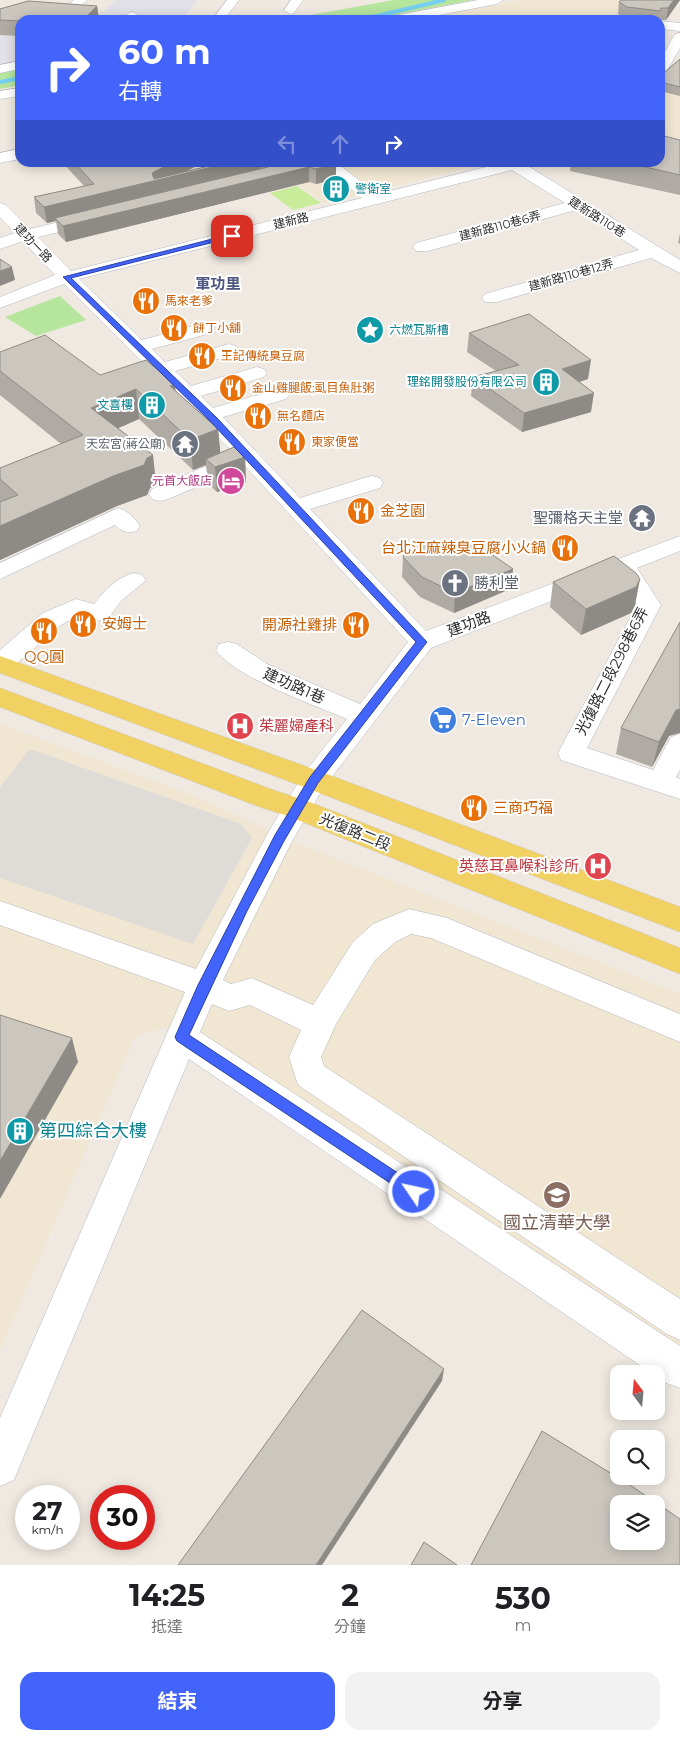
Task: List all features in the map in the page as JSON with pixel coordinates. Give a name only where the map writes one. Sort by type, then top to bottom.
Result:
[{"type":"main road","points":[[0,664],[314,780],[680,920]]},
{"type":"main road","name":"光復路二段","points":[[0,697],[267,799],[298,808],[680,961]]},
{"type":"street","points":[[222,15],[233,0]]},
{"type":"street","points":[[419,15],[497,0]]},
{"type":"street","points":[[665,26],[680,27]]},
{"type":"street","points":[[665,64],[676,50],[680,37]]},
{"type":"street","points":[[0,69],[15,66]]},
{"type":"street","points":[[665,70],[680,70]]},
{"type":"street","points":[[0,96],[15,93]]},
{"type":"street","points":[[0,158],[15,155]]},
{"type":"street","points":[[332,167],[375,200]]},
{"type":"street","name":"建新路","points":[[0,303],[66,277],[509,167]]},
{"type":"street","name":"建新路110巷","points":[[525,167],[577,205],[680,268]]},
{"type":"street","name":"建新路110巷6弄","points":[[422,247],[577,205]]},
{"type":"street","name":"建功一路","points":[[0,208],[66,277],[209,415],[422,642]]},
{"type":"street","points":[[0,244],[110,215]]},
{"type":"street","name":"建新路110巷12弄","points":[[491,298],[652,252]]},
{"type":"street","points":[[131,340],[189,316]]},
{"type":"street","points":[[131,340],[204,329]]},
{"type":"street","points":[[160,369],[228,350]]},
{"type":"street","points":[[186,394],[257,374]]},
{"type":"street","points":[[209,415],[279,395]]},
{"type":"street","points":[[160,494],[248,457]]},
{"type":"street","points":[[295,507],[372,483]]},
{"type":"street","points":[[0,572],[118,515],[129,526]]},
{"type":"street","name":"建功路","points":[[422,642],[680,542]]},
{"type":"street","name":"光復路二段298巷6弄","points":[[624,565],[648,605],[571,753],[670,785]]},
{"type":"street","points":[[0,664],[52,619],[76,607],[98,613],[113,596],[134,580]]},
{"type":"street","points":[[0,1466],[204,985],[241,910],[314,780],[422,642]]},
{"type":"street","name":"建功路1巷","points":[[228,650],[258,670],[364,716]]},
{"type":"street","points":[[670,785],[680,744]]},
{"type":"street","points":[[0,913],[204,985],[229,998],[252,991],[319,1023]]},
{"type":"street","points":[[680,1028],[436,926],[409,921],[384,933],[364,951],[319,1023],[305,1057],[310,1075],[680,1322]]},
{"type":"street","points":[[182,1037],[680,1369]]},
{"type":"shaded area","points":[[115,0],[198,0],[186,15],[15,15],[15,64],[0,67],[0,11],[6,6],[102,13]]},
{"type":"shaded area","points":[[521,0],[626,0],[617,15],[444,15]]},
{"type":"shaded area","points":[[665,92],[680,94],[680,145],[665,142]]},
{"type":"shaded area","points":[[274,167],[473,167],[325,203]]},
{"type":"shaded area","name":"國立清華大學","points":[[0,724],[189,794],[304,846],[680,994],[680,1358],[184,1033],[168,1027],[135,1036],[0,1350]]},
{"type":"shaded area","points":[[30,749],[241,824],[252,838],[193,944],[0,878],[0,787]]},
{"type":"green space","points":[[394,0],[473,0],[394,15],[311,15]]},
{"type":"green space","points":[[15,69],[15,86],[0,89],[0,71]]},
{"type":"green space","points":[[297,186],[321,203],[293,210],[270,193]]},
{"type":"green space","points":[[60,296],[86,320],[36,336],[5,317]]},
{"type":"building","points":[[621,0],[674,0],[668,8],[661,8],[660,11],[627,7],[619,2]]},
{"type":"building","points":[[28,1],[97,6],[88,15],[15,15],[15,21],[0,20],[0,9]]},
{"type":"building","points":[[680,59],[680,87],[665,83],[665,72]]},
{"type":"building","points":[[665,136],[680,140],[680,175],[646,167],[665,167]]},
{"type":"building","points":[[79,167],[163,167],[152,173],[154,179],[212,167],[44,207],[34,197],[94,184]]},
{"type":"building","points":[[268,167],[309,167],[63,226],[55,218]]},
{"type":"building","points":[[0,259],[12,267],[0,271]]},
{"type":"building","points":[[529,314],[591,360],[562,369],[594,393],[524,413],[473,377],[519,365],[469,333]]},
{"type":"building","points":[[45,335],[100,375],[146,360],[175,384],[170,386],[218,429],[190,440],[136,389],[91,408],[153,455],[147,458],[144,465],[113,476],[0,526],[0,502],[18,495],[0,479],[0,468],[83,435],[0,371],[0,352]]},
{"type":"building","points":[[234,447],[245,457],[215,467],[206,459]]},
{"type":"building","points":[[428,541],[481,547],[513,569],[455,593],[422,577],[403,557],[410,546]]},
{"type":"building","points":[[614,556],[636,573],[640,579],[636,587],[586,609],[553,582]]},
{"type":"building","points":[[680,622],[680,709],[676,710],[659,742],[621,728]]},
{"type":"building","points":[[0,1015],[72,1038],[0,1161]]},
{"type":"building","points":[[362,1310],[444,1369],[316,1565],[178,1565]]},
{"type":"building","points":[[542,1431],[610,1473],[610,1485],[630,1485],[645,1495],[610,1495],[610,1550],[665,1550],[665,1509],[680,1519],[680,1565],[471,1565]]},
{"type":"building","points":[[424,1542],[457,1565],[411,1565]]},
{"type":"waterway","points":[[381,15],[444,0]]},
{"type":"waterway","points":[[0,82],[15,79]]},
{"type":"place","name":"警衛室","points":[[336,189]]},
{"type":"place","name":"馬來老爹","points":[[146,301]]},
{"type":"place","name":"餅丁小舖","points":[[174,328]]},
{"type":"place","name":"六燃瓦斯槽","points":[[370,330]]},
{"type":"place","name":"王記傳統臭豆腐","points":[[202,356]]},
{"type":"place","name":"理銘開發股份有限公司","points":[[546,382]]},
{"type":"place","name":"金山雞腿飯;虱目魚肚粥","points":[[233,388]]},
{"type":"place","name":"文喜樓","points":[[152,405]]},
{"type":"place","name":"無名麵店","points":[[258,416]]},
{"type":"place","name":"東家便當","points":[[292,442]]},
{"type":"place","name":"天宏宮(蔣公廟)","points":[[185,444]]},
{"type":"place","name":"元首大飯店","points":[[231,481]]},
{"type":"place","name":"金芝園","points":[[361,511]]},
{"type":"place","name":"聖彌格天主堂","points":[[642,518]]},
{"type":"place","name":"台北江麻辣臭豆腐小火鍋","points":[[565,548]]},
{"type":"place","name":"勝利堂","points":[[455,583]]},
{"type":"place","name":"安姆士","points":[[83,624]]},
{"type":"place","name":"開源社雞排","points":[[356,625]]},
{"type":"place","name":"QQ圓","points":[[44,631]]},
{"type":"place","name":"7-Eleven","points":[[443,720]]},
{"type":"place","name":"茱麗婦產科","points":[[240,726]]},
{"type":"place","name":"三商巧福","points":[[474,808]]},
{"type":"place","name":"英慈耳鼻喉科診所","points":[[598,866]]},
{"type":"place","name":"第四綜合大樓","points":[[20,1131]]},
{"type":"place","name":"國立清華大學","points":[[557,1195]]},
{"type":"district","name":"軍功里","points":[[218,284]]},
{"type":"route","points":[[232,236],[66,277],[214,420],[422,642],[314,780],[279,838],[241,910],[204,985],[182,1037],[414,1192]]}]
